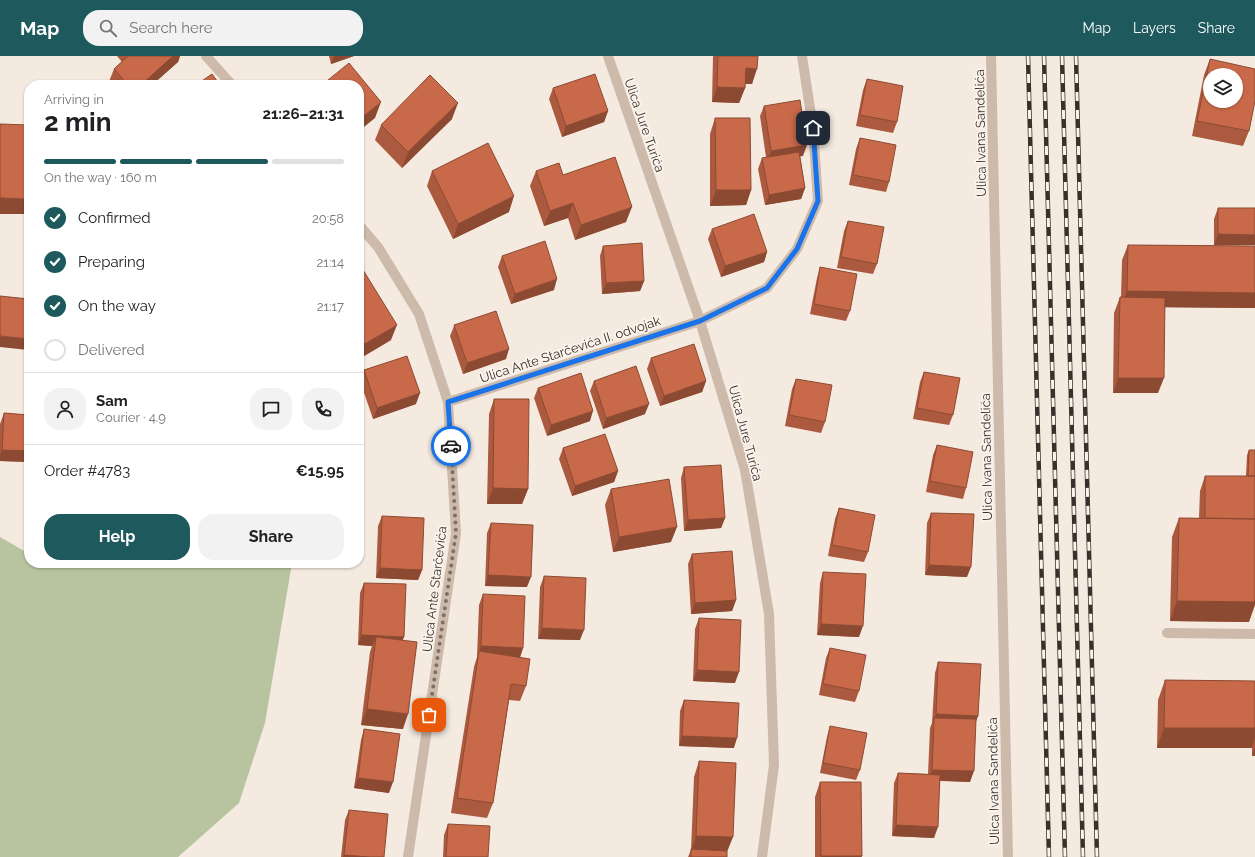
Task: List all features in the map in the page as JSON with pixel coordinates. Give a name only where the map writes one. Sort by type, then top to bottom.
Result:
[{"type":"street","points":[[206,56],[228,80]]},
{"type":"street","name":"Ulica Jure Turića","points":[[608,56],[700,321],[745,470],[769,614],[774,764],[762,857]]},
{"type":"street","name":"Ulica Ante Starčevića II. odvojak","points":[[448,402],[700,321],[767,288],[797,249],[818,201],[813,128],[802,56]]},
{"type":"street","name":"Ulica Ivana Sandelića","points":[[991,56],[1008,857]]},
{"type":"street","name":"Ulica Ante Starčevića","points":[[364,231],[378,247],[419,314],[448,402],[456,533],[408,857]]},
{"type":"street","points":[[1167,633],[1255,634]]},
{"type":"green space","points":[[0,537],[24,551],[24,568],[291,568],[265,723],[239,803],[178,857],[0,857]]},
{"type":"building","points":[[128,56],[173,56],[147,80],[124,80],[114,69]]},
{"type":"building","points":[[718,56],[758,56],[757,69],[746,68],[745,88],[717,87]]},
{"type":"building","points":[[1210,59],[1255,69],[1255,101],[1249,131],[1197,121],[1203,92],[1203,108],[1243,108],[1243,68],[1208,68]]},
{"type":"building","points":[[349,63],[363,80],[328,80]]},
{"type":"building","points":[[212,74],[216,80],[203,80]]},
{"type":"building","points":[[595,74],[608,111],[566,126],[553,88]]},
{"type":"building","points":[[430,75],[458,103],[408,152],[381,125]]},
{"type":"building","points":[[867,79],[903,86],[897,122],[860,115]]},
{"type":"building","points":[[364,81],[381,102],[364,116]]},
{"type":"building","points":[[800,100],[807,145],[771,151],[764,106]]},
{"type":"building","points":[[715,118],[750,118],[751,190],[716,190]]},
{"type":"building","points":[[0,124],[24,125],[24,199],[0,198]]},
{"type":"building","points":[[860,138],[896,145],[889,182],[853,175]]},
{"type":"building","points":[[488,143],[514,196],[458,224],[432,171]]},
{"type":"building","points":[[799,152],[805,188],[769,195],[762,158]]},
{"type":"building","points":[[615,157],[632,207],[581,225],[573,203],[550,211],[536,171],[559,163],[563,175]]},
{"type":"building","points":[[1218,208],[1255,208],[1255,235],[1218,234]]},
{"type":"building","points":[[754,214],[767,252],[725,266],[712,229]]},
{"type":"building","points":[[848,221],[884,227],[877,264],[841,257]]},
{"type":"building","points":[[545,241],[557,279],[515,294],[502,256]]},
{"type":"building","points":[[642,243],[644,281],[606,283],[603,246]]},
{"type":"building","points":[[1128,245],[1255,246],[1255,293],[1127,291]]},
{"type":"building","points":[[820,267],[857,274],[850,311],[814,304]]},
{"type":"building","points":[[364,271],[397,325],[365,344],[364,342]]},
{"type":"building","points":[[0,296],[24,298],[24,338],[0,336]]},
{"type":"building","points":[[1120,297],[1165,298],[1164,378],[1118,378]]},
{"type":"building","points":[[496,311],[509,349],[467,363],[454,325]]},
{"type":"building","points":[[694,344],[706,381],[664,396],[651,358]]},
{"type":"building","points":[[407,356],[420,393],[377,408],[364,370]]},
{"type":"building","points":[[636,366],[649,404],[606,418],[594,381]]},
{"type":"building","points":[[924,372],[960,378],[953,415],[917,408]]},
{"type":"building","points":[[581,373],[593,411],[551,425],[538,388]]},
{"type":"building","points":[[796,379],[832,385],[825,422],[789,415]]},
{"type":"building","points":[[494,399],[529,399],[528,489],[493,488]]},
{"type":"building","points":[[4,413],[24,415],[24,451],[2,450]]},
{"type":"building","points":[[605,434],[618,471],[575,486],[563,448]]},
{"type":"building","points":[[937,445],[973,452],[966,488],[930,481]]},
{"type":"building","points":[[1249,450],[1255,450],[1255,476],[1248,476]]},
{"type":"building","points":[[721,465],[725,518],[688,520],[684,467]]},
{"type":"building","points":[[1205,476],[1255,476],[1255,519],[1205,518]]},
{"type":"building","points":[[669,479],[677,527],[619,537],[611,489]]},
{"type":"building","points":[[839,508],[875,515],[868,552],[832,545]]},
{"type":"building","points":[[931,513],[974,514],[971,567],[929,565]]},
{"type":"building","points":[[382,516],[424,518],[422,570],[380,568]]},
{"type":"building","points":[[1179,518],[1255,519],[1255,602],[1177,601]]},
{"type":"building","points":[[491,523],[533,525],[531,577],[488,575]]},
{"type":"building","points":[[732,551],[736,600],[695,603],[692,554]]},
{"type":"building","points":[[823,572],[866,574],[863,626],[821,624]]},
{"type":"building","points":[[544,576],[586,578],[584,630],[542,628]]},
{"type":"building","points":[[364,583],[406,584],[404,637],[361,635]]},
{"type":"building","points":[[483,594],[525,596],[523,648],[481,646]]},
{"type":"building","points":[[699,618],[741,620],[739,672],[697,670]]},
{"type":"building","points":[[376,637],[417,642],[408,714],[367,709]]},
{"type":"building","points":[[830,648],[866,655],[859,691],[823,684]]},
{"type":"building","points":[[479,651],[530,659],[526,686],[511,684],[493,803],[457,798]]},
{"type":"building","points":[[938,662],[981,664],[978,716],[936,714]]},
{"type":"building","points":[[1165,680],[1255,681],[1255,728],[1164,728]]},
{"type":"building","points":[[684,700],[739,703],[737,738],[682,736]]},
{"type":"building","points":[[934,718],[976,719],[974,771],[932,770]]},
{"type":"building","points":[[830,726],[867,733],[860,770],[823,763]]},
{"type":"building","points":[[364,729],[400,734],[393,782],[358,778]]},
{"type":"building","points":[[699,761],[736,763],[733,837],[696,836]]},
{"type":"building","points":[[898,773],[940,775],[938,827],[896,825]]},
{"type":"building","points":[[820,782],[861,782],[862,856],[821,856]]},
{"type":"building","points":[[349,810],[388,814],[384,857],[344,855]]},
{"type":"building","points":[[448,824],[490,826],[488,857],[446,857]]},
{"type":"building","points":[[691,849],[727,851],[727,857],[691,857]]},
{"type":"railway","points":[[1028,56],[1049,857]]},
{"type":"railway","points":[[1044,56],[1065,857]]},
{"type":"railway","points":[[1062,56],[1083,857]]},
{"type":"railway","points":[[1076,56],[1097,857]]},
{"type":"way so far","points":[[429,715],[456,533],[451,446]]},
{"type":"route","points":[[451,446],[448,402],[700,321],[767,288],[797,249],[818,201],[813,128]]}]
